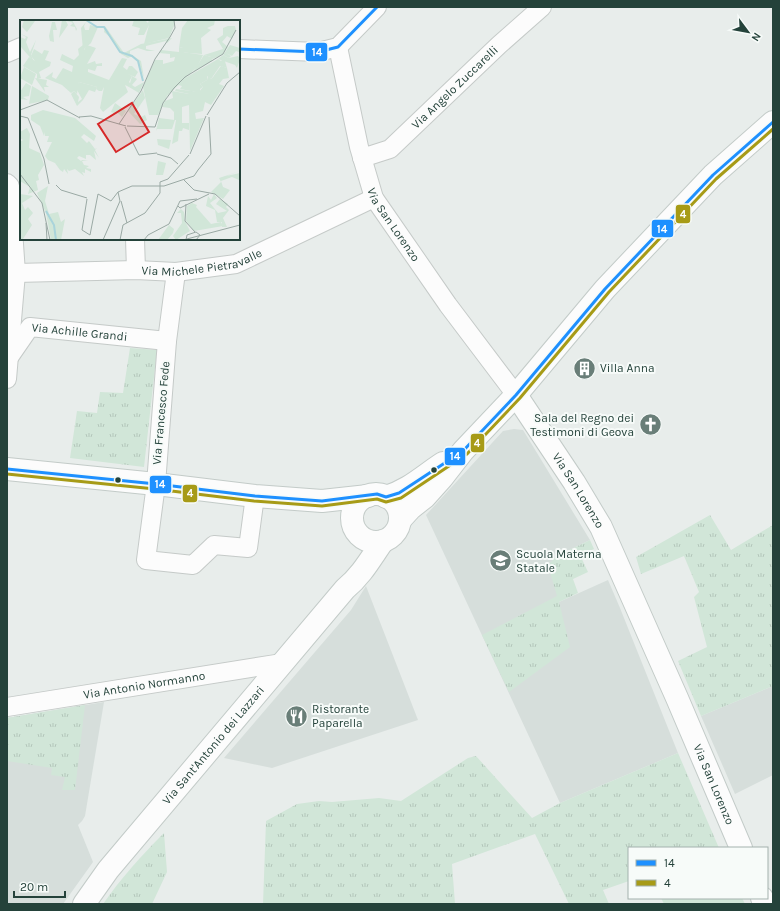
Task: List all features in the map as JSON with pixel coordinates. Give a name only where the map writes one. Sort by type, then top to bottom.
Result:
[{"type":"main road","points":[[322,501],[334,507],[365,540],[379,542],[395,532],[400,520],[442,478],[462,451],[516,395],[605,289],[713,175],[773,122]]},
{"type":"main road","name":"Via San Lorenzo","points":[[516,395],[574,482],[601,527],[677,698],[741,847]]},
{"type":"main road","points":[[7,469],[156,484],[255,496],[322,501],[398,493],[409,488],[462,451]]},
{"type":"main road","points":[[356,530],[352,517],[354,508],[360,501],[377,496],[396,506],[400,520]]},
{"type":"main road","name":"Via Sant'Antonio dei Lazzari","points":[[345,589],[354,563],[356,530]]},
{"type":"main road","name":"Via Sant'Antonio dei Lazzari","points":[[84,904],[108,870],[345,589],[366,568],[383,540]]},
{"type":"street","points":[[240,49],[318,52],[338,46],[377,7]]},
{"type":"street","name":"Via Angelo Zuccarelli","points":[[362,158],[390,149],[499,45],[542,7]]},
{"type":"street","name":"Via San Lorenzo","points":[[338,46],[362,158],[374,198],[448,305],[516,395]]},
{"type":"street","points":[[7,52],[20,47]]},
{"type":"street","points":[[7,183],[10,186],[16,273],[7,379]]},
{"type":"street","name":"Via Michele Pietravalle","points":[[16,273],[136,270],[176,272],[236,264],[374,198]]},
{"type":"street","points":[[135,240],[136,270]]},
{"type":"street","name":"Via Francesco Fede","points":[[176,272],[167,341],[156,484],[146,560],[193,565],[214,545],[248,548],[255,496]]},
{"type":"street","name":"Via Achille Grandi","points":[[8,357],[30,327],[167,341]]},
{"type":"street","name":"Via Antonio Normanno","points":[[7,707],[282,663]]},
{"type":"shaded area","points":[[514,429],[523,430],[590,540],[557,556],[559,602],[608,580],[678,753],[560,803],[426,515],[503,431]]},
{"type":"shaded area","points":[[366,586],[418,720],[272,768],[224,758],[351,610]]},
{"type":"shaded area","points":[[773,686],[773,775],[735,794],[701,716]]},
{"type":"shaded area","points":[[104,702],[85,816],[78,825],[93,862],[63,904],[7,904],[7,718]]},
{"type":"green space","points":[[130,348],[157,350],[144,467],[70,458],[77,411],[97,413],[100,392],[123,393]]},
{"type":"green space","points":[[710,515],[731,550],[773,525],[773,686],[701,716],[678,661],[707,647],[694,597],[699,592],[684,556],[641,574],[636,557]]},
{"type":"green space","points":[[590,540],[594,549],[580,555],[588,572],[573,579],[578,593],[559,602],[570,647],[509,692],[482,635],[557,596],[548,565],[557,556]]},
{"type":"green space","points":[[85,705],[75,790],[62,790],[65,777],[51,775],[52,768],[7,761],[7,718]]},
{"type":"green space","points":[[678,753],[719,847],[628,847],[628,881],[603,890],[609,904],[569,904],[535,834],[452,864],[455,904],[263,904],[266,821],[297,804],[319,801],[332,802],[379,798],[401,801],[468,758],[476,756],[532,818],[560,803]]},
{"type":"green space","points":[[164,833],[167,872],[152,904],[103,904],[132,867]]},
{"type":"green space","points":[[662,899],[742,899],[745,904],[664,904]]},
{"type":"transit line","name":"14","points":[[240,49],[318,52],[338,47],[377,7]]},
{"type":"transit line","name":"14","points":[[7,469],[156,484],[255,496],[322,501],[377,494],[386,497],[399,493],[463,451],[516,395],[605,289],[713,175],[773,122]]},
{"type":"transit line","name":"4","points":[[7,474],[254,501],[322,506],[377,499],[386,502],[401,498],[467,454],[520,398],[609,292],[716,179],[773,129]]},
{"type":"place","name":"Villa Anna","points":[[585,368]]},
{"type":"place","name":"Sala del Regno dei Testimoni di Geova","points":[[650,425]]},
{"type":"place","name":"Scuola Materna Statale","points":[[500,561]]},
{"type":"place","name":"Ristorante Paparella","points":[[296,716]]}]
